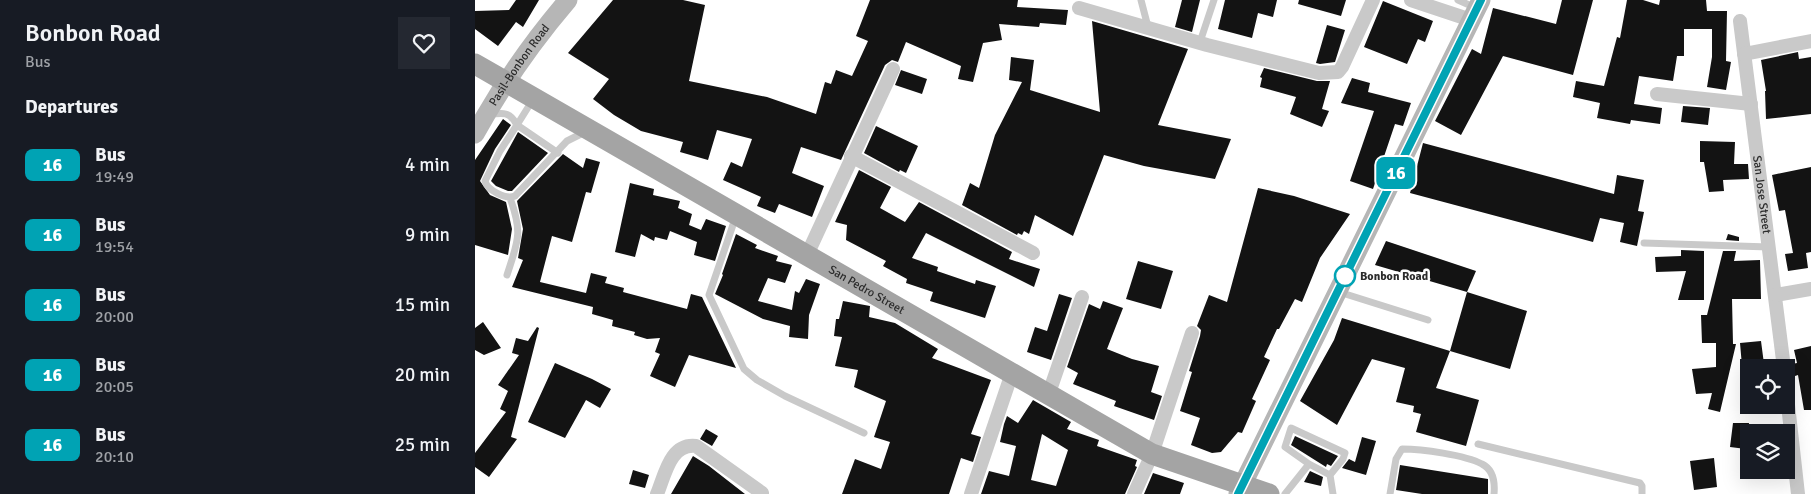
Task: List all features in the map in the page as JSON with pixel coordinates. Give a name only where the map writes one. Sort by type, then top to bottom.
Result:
[{"type":"main road","name":"Pasil-Bonbon Road","points":[[475,134],[505,81],[543,29],[568,0]]},
{"type":"main road","points":[[1240,490],[1476,10]]},
{"type":"main road","name":"San Pedro Street","points":[[475,64],[736,216],[1049,393],[1151,454],[1240,490],[1269,494]]},
{"type":"street","points":[[1079,8],[1319,73],[1337,72],[1342,67],[1373,0]]},
{"type":"street","points":[[1411,0],[1476,10]]},
{"type":"street","name":"San Jose Street","points":[[1740,21],[1783,359]]},
{"type":"street","points":[[1744,54],[1811,41]]},
{"type":"street","points":[[807,255],[851,156],[893,69]]},
{"type":"street","points":[[1657,94],[1751,104]]},
{"type":"street","points":[[851,156],[1033,253]]},
{"type":"street","points":[[1776,295],[1811,289]]},
{"type":"street","points":[[1049,393],[1082,296]]},
{"type":"street","points":[[1134,494],[1151,454],[1192,332]]},
{"type":"street","points":[[971,494],[1012,373]]},
{"type":"street","points":[[1789,414],[1798,494]]},
{"type":"street","points":[[657,494],[673,454],[688,445],[696,446],[762,493]]},
{"type":"lane","points":[[1141,0],[1147,27]]},
{"type":"lane","points":[[1201,42],[1214,0]]},
{"type":"lane","points":[[1458,0],[1476,10]]},
{"type":"lane","points":[[507,275],[519,237],[518,219],[510,198],[488,187],[485,181],[500,151],[534,99]]},
{"type":"lane","points":[[484,117],[506,113],[512,116],[517,126],[558,153]]},
{"type":"lane","points":[[510,198],[558,153],[567,141],[589,130]]},
{"type":"lane","points":[[736,216],[709,295],[744,369],[757,380],[785,396],[864,433]]},
{"type":"lane","points":[[1644,243],[1769,247]]},
{"type":"lane","points":[[1337,292],[1429,320]]},
{"type":"lane","points":[[1272,422],[1289,432]]},
{"type":"lane","points":[[1331,475],[1286,449],[1291,428],[1345,454],[1331,475],[1333,494]]},
{"type":"lane","points":[[1478,444],[1639,483],[1642,486],[1642,494]]},
{"type":"lane","points":[[1390,494],[1396,458],[1402,449],[1447,455],[1483,464],[1494,479],[1494,494]]},
{"type":"lane","points":[[1285,494],[1309,464]]},
{"type":"building","points":[[516,0],[539,0],[523,27],[516,22],[498,46],[475,29],[475,11],[509,10]]},
{"type":"building","points":[[613,0],[683,0],[705,5],[689,81],[767,97],[816,114],[825,82],[831,84],[836,70],[852,76],[868,41],[856,36],[870,0],[1018,0],[1017,7],[1068,10],[1066,25],[1040,23],[1039,27],[999,24],[1002,40],[983,43],[973,82],[958,79],[961,66],[906,42],[898,62],[892,60],[885,65],[841,160],[801,147],[792,173],[824,186],[812,217],[779,204],[775,213],[757,206],[761,197],[723,180],[731,162],[742,167],[752,139],[717,130],[708,160],[680,152],[683,142],[641,131],[614,115],[593,99],[609,79],[568,53]]},
{"type":"building","points":[[1182,0],[1200,0],[1192,32],[1175,27]]},
{"type":"building","points":[[1225,0],[1277,0],[1273,17],[1258,13],[1252,38],[1218,29]]},
{"type":"building","points":[[1299,0],[1346,0],[1341,16],[1298,4]]},
{"type":"building","points":[[1562,0],[1593,0],[1573,75],[1503,56],[1461,135],[1435,121],[1472,49],[1481,54],[1493,8],[1556,24]]},
{"type":"building","points":[[1627,0],[1643,0],[1659,5],[1660,0],[1706,0],[1707,11],[1727,11],[1726,61],[1731,62],[1726,90],[1707,87],[1712,57],[1712,29],[1684,29],[1684,56],[1677,56],[1673,81],[1639,76],[1634,104],[1662,108],[1660,124],[1631,120],[1630,124],[1597,118],[1600,103],[1573,97],[1576,81],[1604,86],[1617,37],[1620,38]]},
{"type":"building","points":[[1383,1],[1433,21],[1425,42],[1418,39],[1407,64],[1364,47]]},
{"type":"building","points":[[1092,21],[1188,49],[1158,125],[1231,139],[1215,179],[1144,166],[1104,155],[1073,236],[1035,215],[1029,234],[1024,231],[1022,235],[1018,233],[1017,235],[962,205],[970,183],[979,188],[995,135],[1022,82],[1009,80],[1011,57],[1034,60],[1030,90],[1100,112]]},
{"type":"building","points":[[1327,25],[1345,30],[1335,62],[1320,64],[1316,63]]},
{"type":"building","points":[[1798,52],[1799,59],[1811,57],[1811,114],[1766,119],[1766,91],[1761,60]]},
{"type":"building","points":[[1264,68],[1317,81],[1330,81],[1322,109],[1329,111],[1322,127],[1290,114],[1296,97],[1260,87],[1262,78],[1260,77]]},
{"type":"building","points":[[901,70],[927,79],[922,94],[895,85]]},
{"type":"building","points":[[1352,78],[1370,83],[1368,92],[1411,103],[1403,126],[1395,124],[1373,189],[1350,181],[1374,111],[1341,103]]},
{"type":"building","points":[[1683,106],[1710,108],[1708,125],[1681,122]]},
{"type":"building","points":[[503,119],[511,125],[495,149],[480,181],[490,195],[506,202],[512,229],[508,255],[475,245],[475,160]]},
{"type":"building","points":[[876,126],[918,146],[906,173],[900,170],[899,172],[864,153]]},
{"type":"building","points":[[518,132],[548,153],[512,191],[508,191],[496,186],[491,181]]},
{"type":"building","points":[[1700,141],[1735,142],[1734,164],[1748,164],[1749,179],[1723,180],[1724,191],[1709,192],[1704,162],[1700,162]]},
{"type":"building","points":[[1423,143],[1614,194],[1617,175],[1644,180],[1638,211],[1644,212],[1637,246],[1620,242],[1624,223],[1600,218],[1593,242],[1410,193]]},
{"type":"building","points":[[563,154],[583,168],[586,158],[600,162],[591,193],[586,192],[572,242],[552,236],[540,282],[586,293],[591,273],[607,277],[605,283],[624,288],[623,292],[687,309],[691,294],[702,297],[736,368],[689,355],[675,387],[650,376],[660,354],[655,352],[660,338],[647,339],[634,335],[635,332],[612,326],[613,320],[592,314],[593,307],[512,287],[523,260],[518,258],[523,229],[517,201]]},
{"type":"building","points":[[1811,167],[1811,252],[1806,253],[1808,268],[1788,271],[1785,254],[1793,253],[1785,210],[1779,211],[1772,175]]},
{"type":"building","points":[[859,170],[891,187],[880,208],[905,222],[919,202],[1012,252],[1009,259],[1040,269],[1034,287],[926,233],[912,258],[938,267],[937,271],[975,284],[976,280],[996,286],[985,318],[930,301],[933,292],[906,283],[907,279],[883,266],[886,261],[846,240],[847,225],[835,222]]},
{"type":"building","points":[[630,183],[654,189],[653,195],[680,201],[678,208],[692,214],[689,225],[701,230],[706,219],[726,226],[715,261],[694,255],[697,242],[670,231],[667,240],[655,237],[654,241],[641,234],[635,257],[615,252]]},
{"type":"building","points":[[1258,188],[1294,196],[1350,214],[1320,258],[1302,302],[1295,299],[1279,329],[1277,329],[1264,357],[1270,360],[1252,399],[1256,401],[1242,433],[1238,432],[1221,452],[1212,453],[1191,445],[1200,418],[1180,411],[1192,372],[1189,371],[1200,336],[1201,330],[1197,326],[1209,295],[1227,302]]},
{"type":"building","points":[[736,234],[757,245],[755,248],[778,256],[776,261],[792,265],[785,283],[768,278],[758,301],[792,310],[795,291],[799,293],[806,279],[820,284],[809,315],[808,339],[789,337],[790,326],[763,319],[715,294]]},
{"type":"building","points":[[1728,234],[1739,237],[1739,241],[1726,240]]},
{"type":"building","points":[[1386,241],[1476,271],[1467,292],[1375,265]]},
{"type":"building","points":[[1681,250],[1704,251],[1704,300],[1678,300],[1686,271],[1656,272],[1655,257],[1681,256]]},
{"type":"building","points":[[1723,251],[1736,251],[1734,261],[1760,260],[1761,299],[1732,299],[1733,344],[1736,344],[1720,412],[1708,409],[1712,393],[1696,394],[1692,369],[1716,367],[1716,343],[1702,343],[1701,315],[1707,315]]},
{"type":"building","points":[[1138,261],[1173,271],[1161,309],[1126,299]]},
{"type":"building","points":[[1467,292],[1527,311],[1510,369],[1450,351]]},
{"type":"building","points":[[1059,294],[1072,298],[1051,360],[1027,352],[1035,327],[1047,331]]},
{"type":"building","points":[[843,301],[870,306],[869,317],[895,323],[938,349],[932,358],[991,380],[971,434],[981,437],[973,462],[961,458],[949,494],[842,494],[855,459],[881,469],[890,442],[874,437],[886,401],[854,387],[858,370],[835,366],[842,337],[834,336],[836,319],[839,319]]},
{"type":"building","points":[[1103,301],[1123,308],[1107,349],[1132,359],[1159,366],[1151,392],[1162,396],[1154,420],[1114,406],[1116,401],[1073,384],[1078,373],[1067,367],[1089,304],[1100,309]]},
{"type":"building","points":[[1342,318],[1450,351],[1436,388],[1479,400],[1466,446],[1416,432],[1421,414],[1413,412],[1414,406],[1396,402],[1405,368],[1372,359],[1337,425],[1300,401],[1334,340]]},
{"type":"building","points":[[483,322],[501,348],[484,355],[475,350],[475,328]]},
{"type":"building","points":[[537,327],[539,328],[511,437],[517,439],[489,477],[475,467],[475,453],[506,412],[500,409],[508,391],[498,385],[519,355],[512,353],[516,338],[528,341]]},
{"type":"building","points":[[1761,341],[1763,359],[1741,359],[1740,343]]},
{"type":"building","points":[[1811,346],[1811,410],[1804,410],[1798,375],[1795,376],[1795,363],[1797,363],[1794,350]]},
{"type":"building","points":[[555,363],[611,389],[600,408],[586,400],[565,438],[528,422]]},
{"type":"building","points":[[1033,400],[1071,422],[1067,429],[1099,440],[1097,446],[1137,460],[1135,466],[1137,467],[1125,494],[981,494],[989,471],[1009,476],[1016,446],[1000,442],[1007,416],[1018,423]],"holes":[[[1042,434],[1068,450],[1056,486],[1031,480]]]},
{"type":"building","points":[[1733,423],[1749,423],[1740,424],[1740,448],[1730,447]]},
{"type":"building","points":[[706,429],[718,436],[712,446],[700,439]]},
{"type":"building","points":[[1295,436],[1338,456],[1331,466],[1327,464],[1326,467],[1291,445]]},
{"type":"building","points":[[1362,437],[1376,441],[1366,475],[1342,468],[1349,459],[1355,462]]},
{"type":"building","points":[[693,456],[709,466],[745,494],[671,494]]},
{"type":"building","points":[[1714,458],[1717,487],[1694,490],[1690,461]]},
{"type":"building","points":[[1400,465],[1488,479],[1488,494],[1422,494],[1396,490]]},
{"type":"building","points":[[633,470],[649,475],[645,488],[629,484]]},
{"type":"building","points":[[1310,471],[1323,477],[1321,486],[1304,482]]},
{"type":"building","points":[[1153,473],[1184,483],[1180,494],[1144,494]]},
{"type":"bus line","name":"16","points":[[1238,494],[1481,0]]},
{"type":"place","name":"Bonbon Road","points":[[1345,276]]}]
